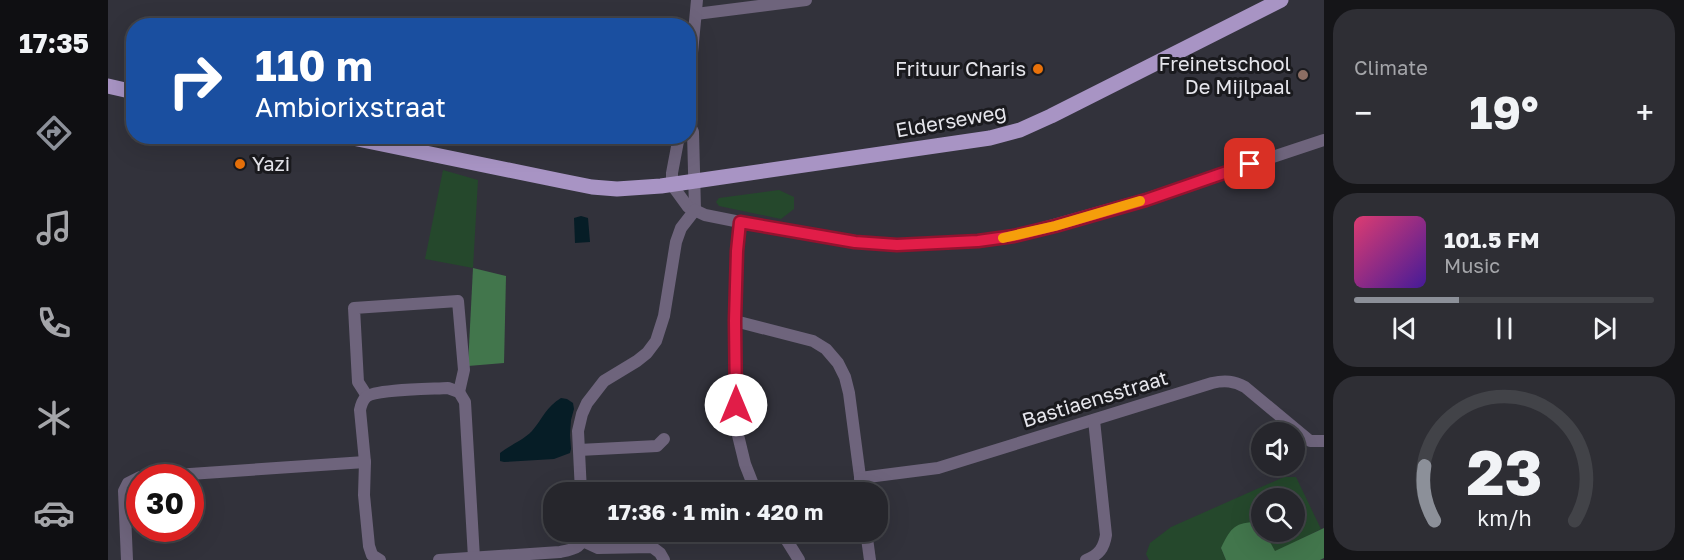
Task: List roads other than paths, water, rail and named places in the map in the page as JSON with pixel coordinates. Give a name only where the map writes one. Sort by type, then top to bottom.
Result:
[{"type":"main road","name":"Elderseweg","points":[[382,144],[592,187],[631,189],[695,182],[939,146],[1005,135],[1051,116],[1281,0]]},
{"type":"main road","points":[[108,86],[126,90]]},
{"type":"street","points":[[696,18],[697,0]]},
{"type":"street","points":[[696,14],[806,0]]},
{"type":"street","points":[[677,144],[672,185],[688,207],[705,215],[855,242],[897,245],[978,241],[1014,236],[1146,200],[1324,140]]},
{"type":"street","points":[[581,482],[578,431],[587,403],[604,381],[637,361],[656,341],[664,316],[676,242],[681,228],[695,210],[693,144]]},
{"type":"street","points":[[740,222],[735,321],[736,427],[743,458],[752,482]]},
{"type":"street","points":[[367,396],[358,382],[354,308],[458,301],[464,370],[459,392]]},
{"type":"street","points":[[735,321],[813,341],[826,349],[838,363],[849,393],[861,482]]},
{"type":"street","name":"Bastiaensstraat","points":[[860,478],[938,468],[1212,383],[1226,381],[1245,387],[1310,441],[1324,441]]},
{"type":"street","points":[[372,558],[364,495],[360,410],[362,403],[367,396],[379,393],[448,388],[459,392],[465,402],[474,558]]},
{"type":"street","points":[[1086,560],[1097,555],[1104,545],[1106,535],[1094,420]]},
{"type":"street","points":[[579,450],[657,446],[664,439]]},
{"type":"street","points":[[204,473],[364,462]]},
{"type":"street","points":[[126,487],[123,491],[127,560]]},
{"type":"street","points":[[439,560],[561,556],[575,549],[579,542]]},
{"type":"street","points":[[590,542],[598,548],[652,547],[660,553],[664,560]]},
{"type":"street","points":[[788,542],[799,560]]},
{"type":"street","points":[[868,542],[870,560]]},
{"type":"water","points":[[581,216],[588,218],[590,242],[575,243],[574,218]]},
{"type":"water","points":[[561,398],[573,403],[574,409],[571,420],[570,453],[554,459],[500,461],[500,453],[532,431],[548,409]]},
{"type":"place","name":"Frituur Charis","points":[[1038,69]]},
{"type":"place","name":"Freinetschool De Mijlpaal","points":[[1303,75]]},
{"type":"place","name":"Yazi","points":[[240,164]]}]
